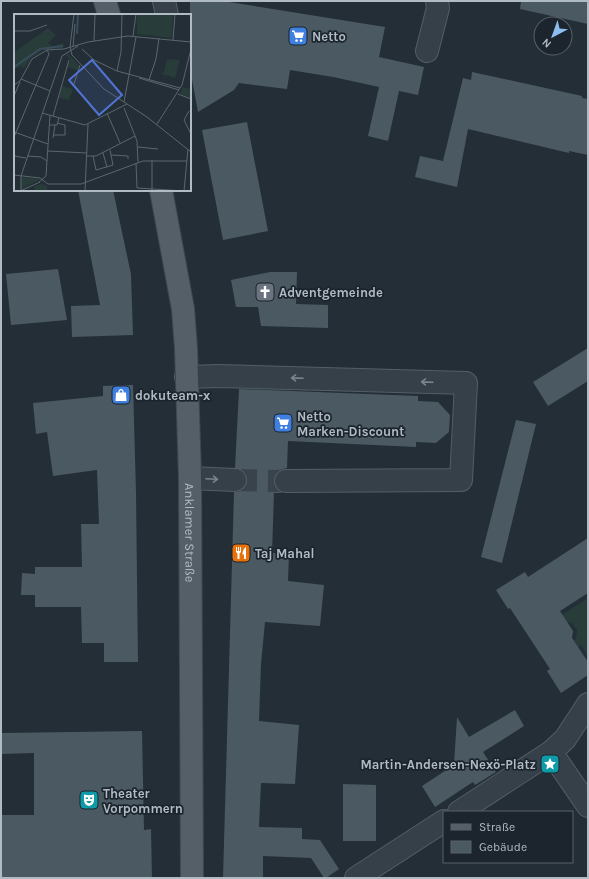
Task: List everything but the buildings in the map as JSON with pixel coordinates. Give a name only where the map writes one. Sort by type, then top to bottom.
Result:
[{"type":"main road","points":[[105,1],[110,14]]},
{"type":"main road","name":"Anklamer Straße","points":[[161,191],[183,309],[190,478],[192,878]]},
{"type":"street","points":[[164,1],[167,14]]},
{"type":"street","points":[[427,51],[438,8],[437,1]]},
{"type":"street","points":[[186,377],[219,376],[466,383],[461,480],[286,481]]},
{"type":"street","points":[[190,478],[235,480]]},
{"type":"street","points":[[460,811],[552,752],[565,739],[588,704]]},
{"type":"street","points":[[552,752],[588,806]]},
{"type":"street","points":[[356,878],[443,822]]},
{"type":"green space","points":[[588,598],[588,656],[581,645],[577,648],[573,641],[576,639],[577,630],[572,623],[565,622],[557,618]]},
{"type":"tunnel","points":[[235,480],[286,481]]},
{"type":"place","name":"Netto","points":[[298,36]]},
{"type":"place","name":"Adventgemeinde","points":[[265,292]]},
{"type":"place","name":"dokuteam-x","points":[[121,395]]},
{"type":"place","name":"Netto Marken-Discount","points":[[283,423]]},
{"type":"place","name":"Taj Mahal","points":[[241,553]]},
{"type":"place","name":"Martin-Andersen-Nexö-Platz","points":[[550,764]]},
{"type":"place","name":"Theater Vorpommern","points":[[89,800]]}]
